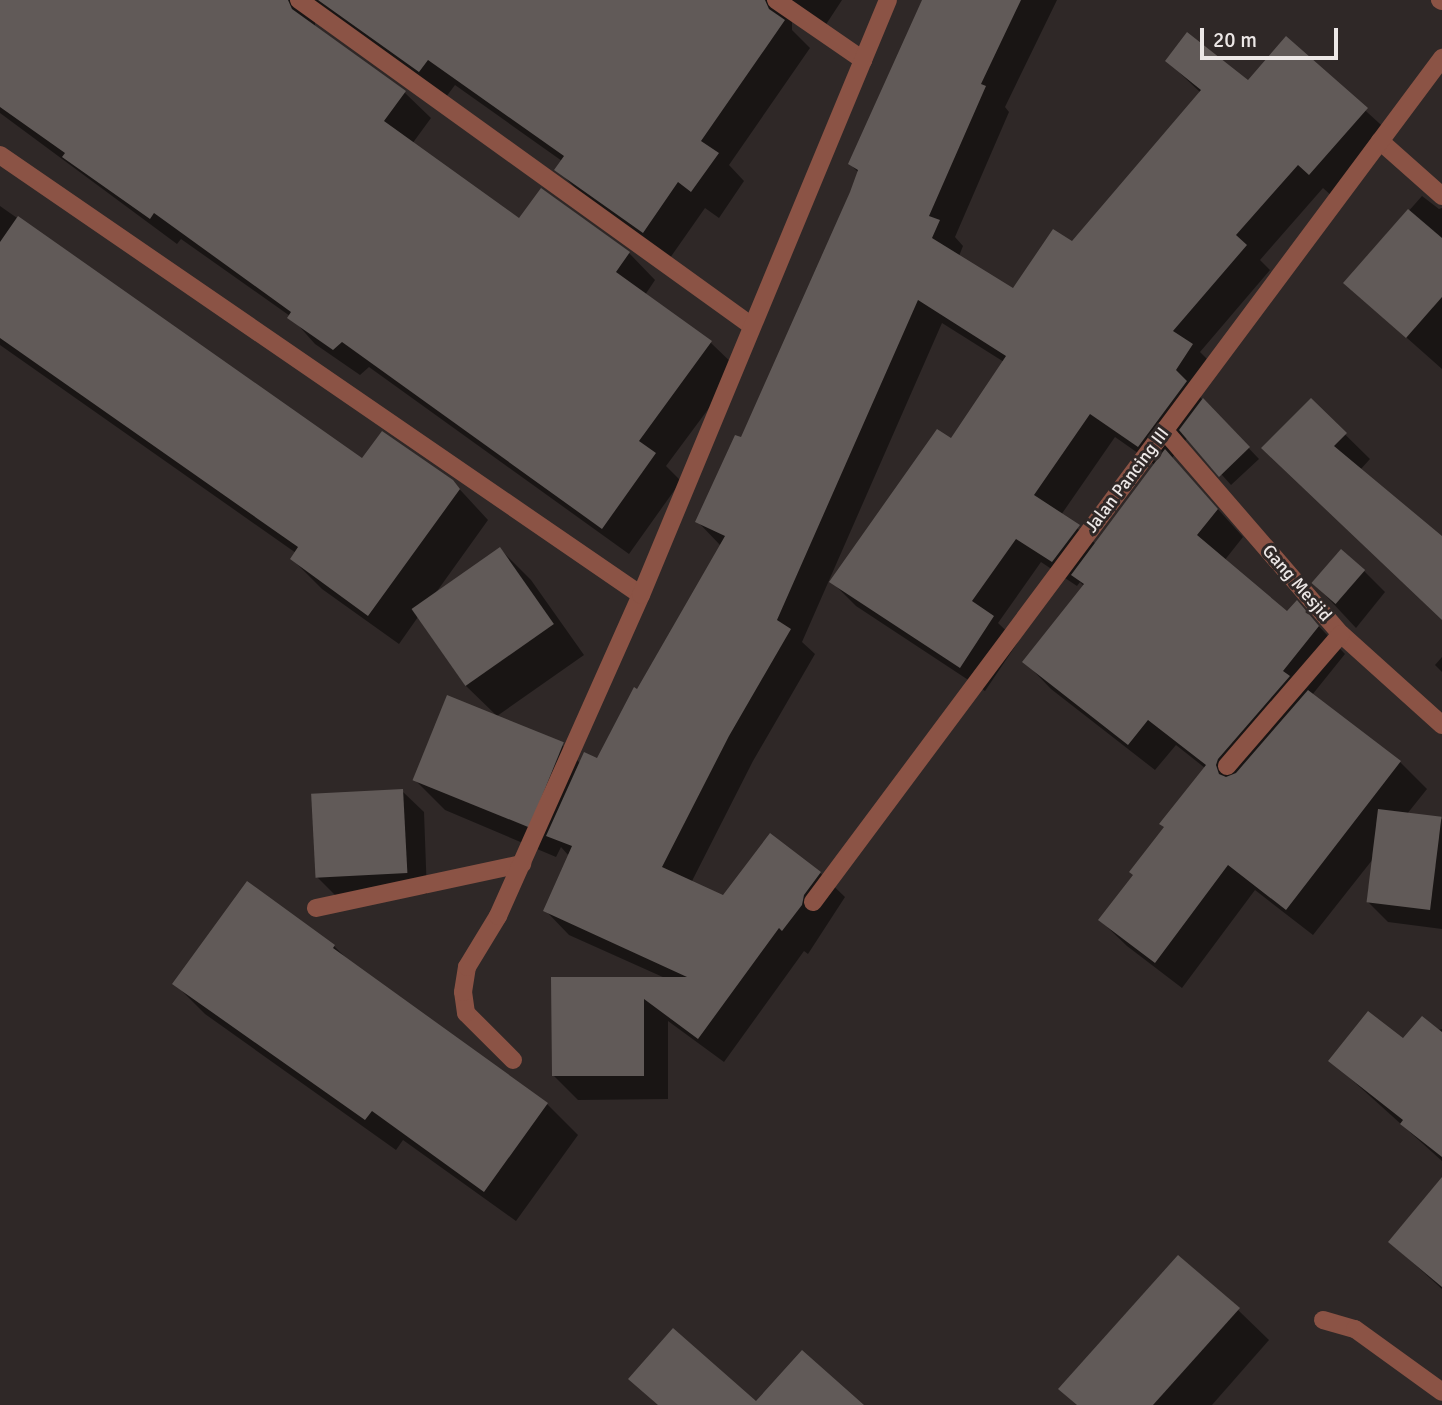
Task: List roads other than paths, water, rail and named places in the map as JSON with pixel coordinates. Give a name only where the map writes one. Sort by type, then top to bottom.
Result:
[{"type":"street","points":[[299,0],[752,326]]},
{"type":"street","points":[[776,0],[863,60]]},
{"type":"street","points":[[513,1060],[466,1013],[463,992],[467,967],[498,916],[641,595],[888,0]]},
{"type":"street","name":"Jalan Pancing III","points":[[813,902],[1442,58]]},
{"type":"street","points":[[1380,141],[1442,196]]},
{"type":"street","points":[[0,155],[641,595]]},
{"type":"street","name":"Gang Mesjid","points":[[1164,430],[1341,634],[1442,725]]},
{"type":"street","points":[[1227,766],[1341,634]]},
{"type":"street","points":[[316,908],[522,864]]},
{"type":"street","points":[[1323,1320],[1355,1329],[1442,1392]]}]
